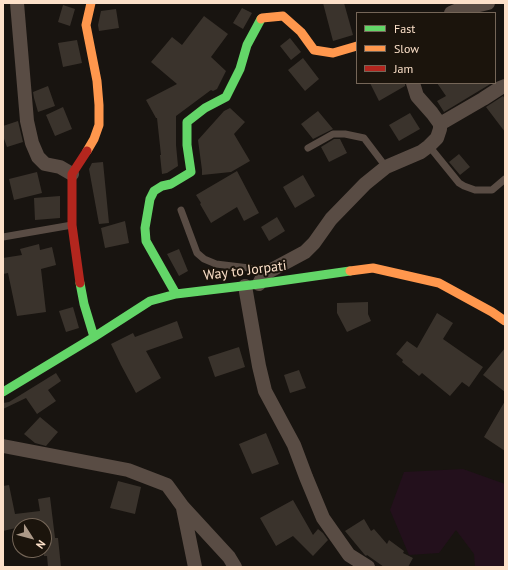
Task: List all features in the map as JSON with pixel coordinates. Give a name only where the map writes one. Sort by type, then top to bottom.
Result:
[{"type":"street","points":[[16,3],[27,121],[32,143],[38,157],[45,164],[60,167],[72,174]]},
{"type":"street","points":[[90,3],[86,25],[98,81],[99,125],[94,139],[72,174],[72,225],[84,304],[94,337]]},
{"type":"street","points":[[453,12],[488,3]]},
{"type":"street","points":[[176,294],[146,241],[145,228],[150,199],[154,191],[162,186],[171,184],[191,172],[187,145],[187,122],[205,108],[226,97],[240,68],[247,45],[262,18],[283,16],[301,32],[314,50],[333,53],[356,46]]},
{"type":"street","points":[[368,567],[349,555],[324,518],[294,445],[265,391],[259,366],[256,281],[305,252],[314,243],[331,219],[365,184],[386,167],[421,152],[437,138],[440,124],[417,96],[413,84]]},
{"type":"street","points":[[440,124],[505,86]]},
{"type":"street","name":"Way to Jorpati","points":[[3,392],[150,301],[176,294],[256,281],[374,268],[439,283],[492,312],[505,321]]},
{"type":"street","points":[[3,446],[128,470],[167,485],[183,507],[229,557],[235,567]]},
{"type":"street","points":[[183,507],[195,567]]},
{"type":"lane","points":[[308,148],[333,134],[345,134],[364,138],[386,167]]},
{"type":"lane","points":[[429,146],[459,183],[464,186],[475,190],[492,190],[505,179]]},
{"type":"lane","points":[[181,210],[196,253],[204,259],[216,264],[249,268],[256,281]]},
{"type":"lane","points":[[3,237],[72,225]]},
{"type":"shaded area","points":[[463,469],[505,484],[505,567],[475,567],[474,554],[456,530],[439,553],[409,555],[390,510],[404,472]]},
{"type":"building","points":[[323,3],[344,3],[353,35],[333,41]]},
{"type":"building","points":[[63,5],[75,9],[70,26],[58,22]]},
{"type":"building","points":[[242,8],[252,13],[243,29],[233,23]]},
{"type":"building","points":[[116,9],[119,28],[99,31],[98,25],[101,11]]},
{"type":"building","points":[[204,16],[228,34],[211,57],[226,71],[217,89],[213,91],[211,90],[176,116],[178,166],[167,173],[162,174],[157,118],[146,100],[177,84],[151,62],[172,37],[182,45]]},
{"type":"building","points":[[290,38],[301,52],[291,60],[280,46]]},
{"type":"building","points":[[77,40],[82,63],[63,67],[58,43]]},
{"type":"building","points":[[303,58],[319,79],[305,91],[288,70]]},
{"type":"building","points":[[370,84],[405,84],[405,86],[379,101]]},
{"type":"building","points":[[438,84],[490,84],[444,112],[437,101],[446,96]]},
{"type":"building","points":[[48,86],[55,106],[38,112],[33,92]]},
{"type":"building","points":[[503,96],[505,99],[505,132],[486,107]]},
{"type":"building","points":[[63,107],[72,129],[55,136],[46,115]]},
{"type":"building","points":[[230,108],[245,122],[234,134],[250,161],[231,172],[202,175],[198,140],[224,111]]},
{"type":"building","points":[[318,111],[333,129],[313,139],[301,124]]},
{"type":"building","points":[[410,113],[420,129],[399,141],[389,125]]},
{"type":"building","points":[[18,121],[23,142],[7,147],[3,136],[3,126]]},
{"type":"building","points":[[334,139],[340,139],[347,153],[329,162],[321,147]]},
{"type":"building","points":[[459,154],[470,167],[460,175],[449,162]]},
{"type":"building","points":[[103,162],[109,223],[99,224],[89,169],[92,163]]},
{"type":"building","points":[[237,171],[259,213],[244,221],[237,207],[211,223],[196,195]]},
{"type":"building","points":[[37,172],[42,193],[14,200],[9,179]]},
{"type":"building","points":[[303,175],[315,196],[295,208],[283,187]]},
{"type":"building","points":[[60,196],[60,218],[35,220],[34,198]]},
{"type":"building","points":[[277,217],[285,231],[269,241],[261,227]]},
{"type":"building","points":[[125,221],[129,243],[105,248],[101,228]]},
{"type":"building","points":[[39,244],[40,250],[52,247],[56,265],[41,269],[46,312],[17,316],[8,273],[3,274],[3,258],[22,255],[20,249]]},
{"type":"building","points":[[179,249],[188,271],[179,276],[167,254]]},
{"type":"building","points":[[368,302],[368,314],[371,321],[347,332],[337,313],[337,303]]},
{"type":"building","points":[[73,307],[79,328],[66,332],[59,311]]},
{"type":"building","points":[[437,313],[453,323],[443,339],[483,367],[469,387],[462,382],[450,396],[422,373],[419,376],[402,362],[403,360],[396,354],[407,341],[417,348]]},
{"type":"building","points":[[177,321],[183,338],[146,351],[161,378],[136,393],[111,344],[133,333],[135,337]]},
{"type":"building","points":[[239,347],[245,367],[215,377],[208,357]]},
{"type":"building","points":[[505,348],[505,392],[483,375]]},
{"type":"building","points":[[299,370],[306,388],[290,393],[284,375]]},
{"type":"building","points":[[56,373],[61,381],[48,390],[56,401],[37,414],[26,398],[3,409],[3,403],[9,402]]},
{"type":"building","points":[[505,401],[505,451],[484,437]]},
{"type":"building","points":[[40,417],[58,432],[46,446],[35,443],[24,434]]},
{"type":"building","points":[[266,433],[279,464],[252,474],[239,444]]},
{"type":"building","points":[[118,481],[141,487],[135,514],[110,508]]},
{"type":"building","points":[[9,485],[15,514],[40,511],[38,499],[50,497],[55,538],[58,538],[61,567],[48,567],[47,558],[52,558],[52,518],[12,518],[12,529],[3,531],[3,486]]},
{"type":"building","points":[[293,500],[313,535],[318,529],[328,540],[313,556],[293,536],[276,546],[260,518]]},
{"type":"building","points":[[364,519],[371,531],[374,529],[387,544],[389,540],[404,551],[403,553],[413,558],[408,567],[384,567],[364,554],[345,531]]},
{"type":"traffic: fast","points":[[176,294],[146,241],[145,228],[150,199],[154,191],[162,186],[171,184],[191,172],[187,145],[187,122],[205,108],[226,97],[240,69],[247,45],[261,19]]},
{"type":"traffic: fast","points":[[3,392],[150,301],[176,294],[350,271]]},
{"type":"traffic: fast","points":[[80,283],[84,304],[94,337]]},
{"type":"traffic: slow","points":[[87,151],[94,139],[99,125],[97,81],[86,25],[91,3]]},
{"type":"traffic: slow","points":[[261,19],[283,16],[301,32],[314,50],[333,53],[356,46]]},
{"type":"traffic: slow","points":[[350,271],[373,268],[439,283],[492,312],[505,321]]},
{"type":"traffic: jam","points":[[80,283],[72,225],[72,174],[87,151]]}]
